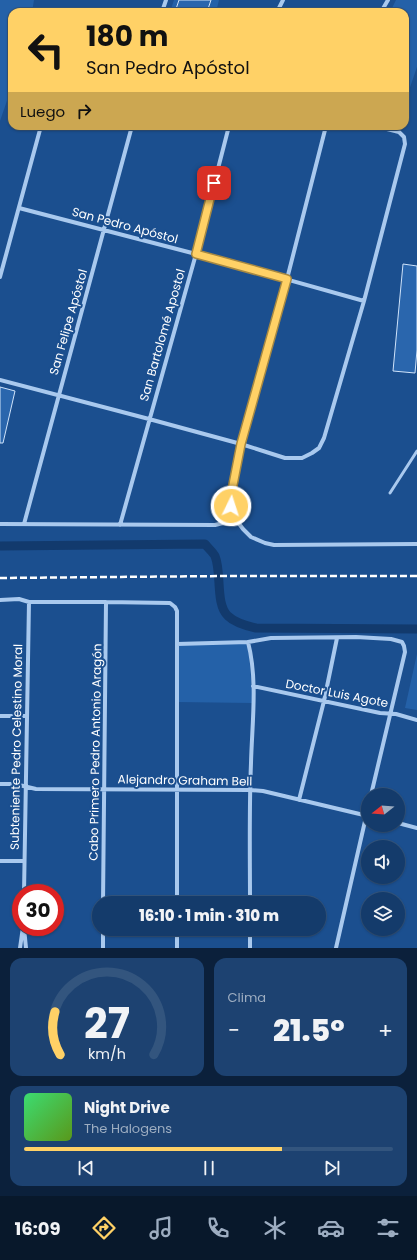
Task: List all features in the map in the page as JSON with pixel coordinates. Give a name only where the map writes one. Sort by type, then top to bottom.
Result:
[{"type":"street","points":[[0,277],[39,130]]},
{"type":"street","name":"San Felipe Apóstol","points":[[24,524],[131,130]]},
{"type":"street","name":"San Bartolomé Apostol","points":[[120,525],[196,254],[228,130]]},
{"type":"street","points":[[325,130],[287,279],[241,444],[231,495],[231,506],[234,517],[243,530],[251,537],[264,543],[274,545],[417,544]]},
{"type":"street","points":[[0,380],[241,444],[285,458],[302,458],[312,453],[319,448],[324,438],[364,301],[405,144],[404,136],[399,132],[391,130]]},
{"type":"street","name":"San Pedro Apóstol","points":[[19,208],[196,254],[364,301]]},
{"type":"street","points":[[0,524],[215,525],[224,523],[234,517]]},
{"type":"street","points":[[0,600],[19,600],[29,602],[170,603],[175,607],[177,612],[177,896]]},
{"type":"street","name":"Subteniente Pedro Celestino Moral","points":[[24,884],[29,602]]},
{"type":"street","name":"Cabo Primero Pedro Antonio Aragón","points":[[103,896],[106,602]]},
{"type":"street","points":[[177,644],[248,642],[270,638],[356,637],[391,639],[402,642],[405,652],[373,788]]},
{"type":"street","points":[[299,800],[324,701],[337,638]]},
{"type":"street","points":[[248,642],[252,657],[253,686],[250,790],[250,896]]},
{"type":"street","name":"Doctor Luis Agote","points":[[253,686],[417,720]]},
{"type":"street","points":[[0,716],[26,716]]},
{"type":"street","name":"Alejandro Graham Bell","points":[[0,784],[14,784],[36,789],[263,791],[361,815]]},
{"type":"street","points":[[405,825],[417,828]]},
{"type":"street","points":[[336,948],[363,832]]},
{"type":"street","points":[[0,860],[24,861]]},
{"type":"street","points":[[20,948],[22,936]]},
{"type":"street","points":[[24,936],[26,948]]},
{"type":"street","points":[[103,936],[103,948]]},
{"type":"street","points":[[177,936],[177,948]]},
{"type":"street","points":[[250,936],[250,948]]},
{"type":"lane","points":[[390,493],[417,451]]},
{"type":"shaded area","points":[[0,0],[34,0],[33,8],[8,8],[8,98],[0,121]]},
{"type":"shaded area","points":[[174,0],[219,0],[217,8],[171,8]]},
{"type":"shaded area","points":[[396,0],[417,0],[417,67],[409,90],[409,8],[392,8]]},
{"type":"shaded area","points":[[248,642],[253,703],[177,702],[177,644]]},
{"type":"shaded area","points":[[417,654],[417,710],[405,708]]},
{"type":"building","points":[[179,0],[211,0],[208,8],[176,8]]},
{"type":"building","points":[[403,264],[417,266],[417,350],[415,373],[393,371]]},
{"type":"building","points":[[0,387],[15,391],[3,443],[0,443]]},
{"type":"waterway","points":[[0,546],[205,544],[214,554],[217,563],[221,604],[224,611],[234,621],[241,624],[256,628],[417,629]]},
{"type":"railway","points":[[0,578],[417,576]]},
{"type":"route","points":[[214,183],[196,254],[287,279],[241,444],[231,495],[231,506]]}]
